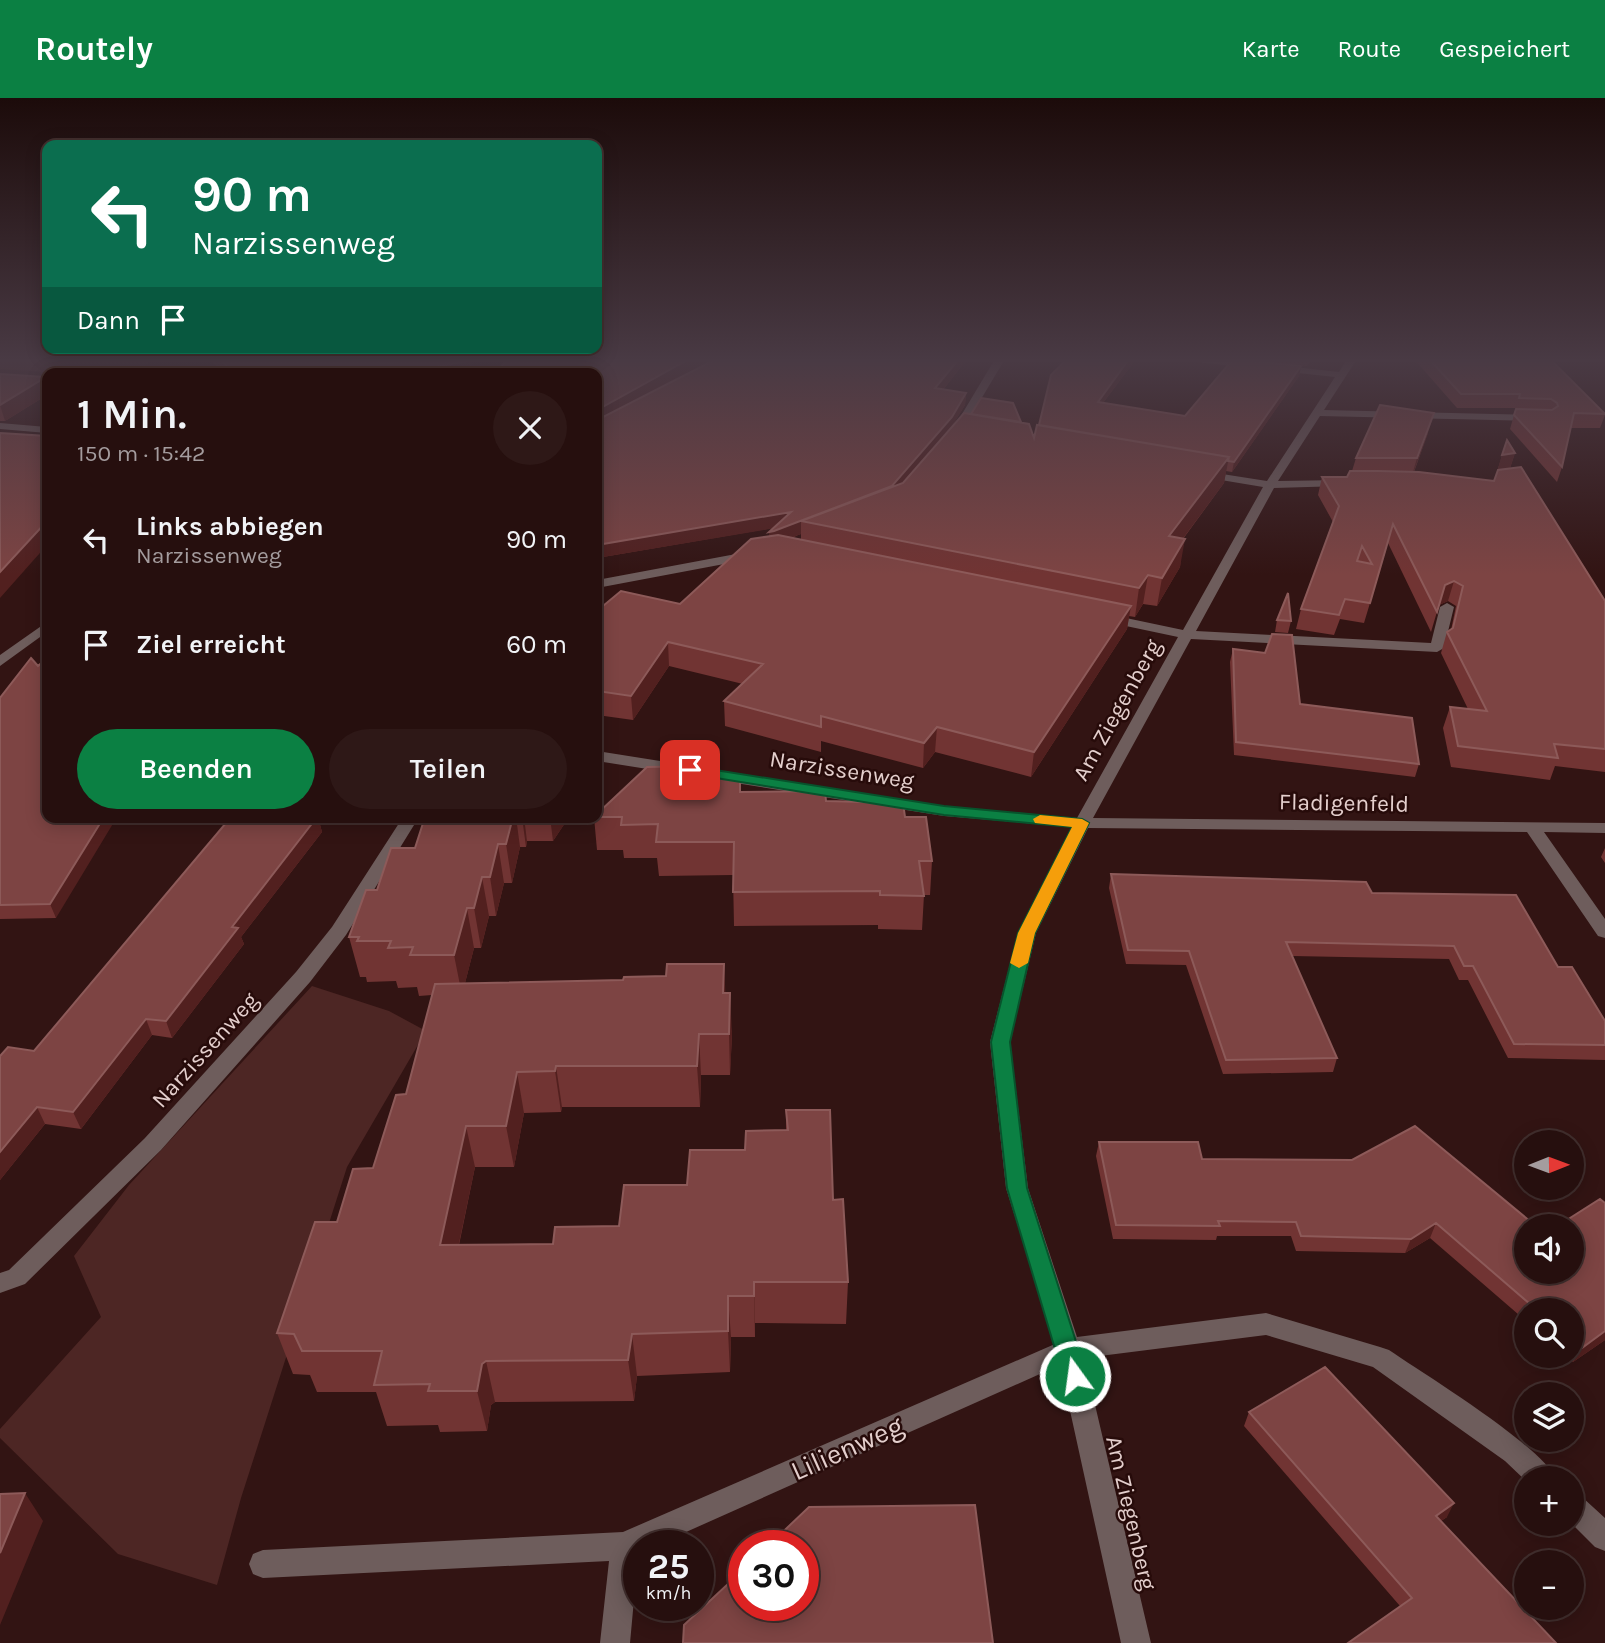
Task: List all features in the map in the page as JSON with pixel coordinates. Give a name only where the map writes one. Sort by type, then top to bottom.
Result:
[{"type":"street","points":[[949,441],[958,431]]},
{"type":"street","points":[[959,431],[972,433]]},
{"type":"street","name":"Am Ziegenberg","points":[[1136,1643],[1069,1349],[1017,1188],[1000,1042],[1027,933],[1082,823],[1270,485],[1306,431]]},
{"type":"street","points":[[1189,471],[1270,485],[1360,483]]},
{"type":"street","points":[[602,583],[765,552]]},
{"type":"street","points":[[1092,615],[1187,635],[1437,648],[1447,607]]},
{"type":"street","points":[[0,662],[42,630]]},
{"type":"street","name":"Narzissenweg","points":[[602,757],[944,811],[1082,823]]},
{"type":"street","name":"Narzissenweg","points":[[0,1283],[17,1277],[153,1144],[303,977],[339,931],[407,823]]},
{"type":"street","name":"Fladigenfeld","points":[[1082,823],[1605,828]]},
{"type":"street","points":[[1532,828],[1605,932]]},
{"type":"street","name":"Lilienweg","points":[[660,1530],[1069,1349],[1266,1324],[1380,1358],[1514,1452],[1529,1466]]},
{"type":"street","points":[[1584,1517],[1605,1537]]},
{"type":"street","name":"Lilienweg","points":[[263,1564],[623,1546]]},
{"type":"street","points":[[615,1643],[623,1557]]},
{"type":"shaded area","points":[[312,986],[389,1011],[426,1031],[347,1167],[241,1498],[217,1585],[118,1554],[0,1438],[0,1429],[101,1317],[74,1256],[129,1185]]},
{"type":"building","points":[[602,431],[940,431],[892,486],[769,532],[791,512],[602,544]]},
{"type":"building","points":[[948,431],[1032,431],[1034,438],[1036,431],[1074,431],[1229,457],[1169,536],[1185,539],[1162,578],[1148,575],[1139,588],[801,521],[903,483]]},
{"type":"building","points":[[1075,431],[1256,431],[1234,462],[1228,461],[1229,457]]},
{"type":"building","points":[[1368,431],[1427,431],[1417,458],[1356,458]]},
{"type":"building","points":[[1529,431],[1570,431],[1562,467]]},
{"type":"building","points":[[0,433],[42,436],[42,526],[0,572]]},
{"type":"building","points":[[1507,440],[1515,453],[1502,455]]},
{"type":"building","points":[[1521,467],[1605,601],[1605,749],[1554,744],[1558,758],[1458,746],[1450,707],[1487,711],[1447,632],[1453,628],[1463,586],[1454,581],[1445,585],[1437,612],[1393,524],[1370,603],[1345,599],[1339,615],[1301,609],[1339,506],[1322,477],[1347,477],[1350,471],[1378,471],[1419,472],[1494,481],[1498,470]],"holes":[[[1362,546],[1372,564],[1357,561]]]},
{"type":"building","points":[[778,535],[1131,606],[1034,752],[937,727],[924,743],[821,716],[821,727],[724,701],[763,664],[668,642],[631,696],[602,692],[602,607],[621,591],[680,604],[751,539]]},
{"type":"building","points":[[1288,593],[1291,621],[1277,620]]},
{"type":"building","points":[[1272,634],[1292,635],[1300,704],[1412,718],[1419,764],[1236,742],[1233,649],[1265,653]]},
{"type":"building","points":[[31,658],[38,666],[42,662],[42,823],[100,823],[50,904],[0,905],[0,698]]},
{"type":"building","points":[[702,766],[701,779],[740,778],[740,792],[825,791],[826,801],[903,803],[905,817],[926,817],[932,861],[919,861],[924,896],[880,895],[880,891],[733,892],[734,842],[656,842],[658,824],[621,825],[622,817],[602,817],[602,809],[647,767]]},
{"type":"building","points":[[226,823],[312,823],[232,927],[238,928],[166,1021],[146,1019],[73,1112],[37,1107],[0,1152],[0,1056],[8,1047],[34,1051]]},
{"type":"building","points":[[423,823],[511,823],[506,844],[498,844],[490,877],[482,877],[474,908],[467,908],[454,955],[410,955],[413,947],[388,948],[391,941],[357,941],[359,937],[349,937],[366,890],[377,890],[391,848],[415,848]]},
{"type":"building","points":[[1111,874],[1366,882],[1372,893],[1516,895],[1558,967],[1572,967],[1605,1021],[1605,1045],[1514,1044],[1473,966],[1464,966],[1454,946],[1286,942],[1337,1058],[1226,1060],[1189,951],[1128,950]]},
{"type":"building","points":[[667,964],[724,964],[723,993],[730,993],[729,1034],[699,1034],[697,1066],[556,1066],[555,1071],[517,1072],[506,1126],[466,1126],[440,1245],[553,1244],[555,1227],[619,1226],[624,1185],[687,1185],[690,1150],[745,1150],[746,1131],[788,1130],[786,1110],[830,1110],[833,1200],[843,1199],[848,1282],[754,1282],[754,1296],[728,1296],[728,1331],[632,1334],[628,1360],[486,1361],[482,1364],[477,1391],[428,1391],[430,1384],[374,1385],[382,1351],[302,1351],[294,1334],[277,1333],[315,1222],[337,1222],[353,1169],[373,1168],[396,1095],[406,1094],[435,984],[623,980],[624,977],[666,976]]},
{"type":"building","points":[[1415,1126],[1521,1214],[1514,1214],[1514,1284],[1584,1284],[1584,1214],[1576,1214],[1600,1199],[1605,1203],[1605,1331],[1584,1347],[1584,1298],[1523,1298],[1436,1223],[1411,1239],[1301,1236],[1296,1222],[1218,1221],[1220,1226],[1116,1225],[1099,1142],[1198,1142],[1202,1159],[1352,1160]]},
{"type":"building","points":[[1325,1367],[1454,1503],[1436,1516],[1514,1599],[1514,1620],[1534,1620],[1556,1643],[1348,1643],[1412,1598],[1249,1412]]},
{"type":"building","points":[[25,1493],[0,1553],[0,1494]]},
{"type":"building","points":[[975,1505],[993,1643],[683,1643],[684,1625],[688,1621],[714,1621],[714,1597],[728,1584],[728,1621],[819,1621],[819,1530],[785,1530],[809,1507]]},
{"type":"slow traffic","points":[[1019,963],[1027,933],[1082,823],[1040,819]]},
{"type":"route","points":[[690,770],[944,811],[1082,823],[1027,933],[1000,1042],[1017,1188],[1069,1349],[1075,1376]]}]
